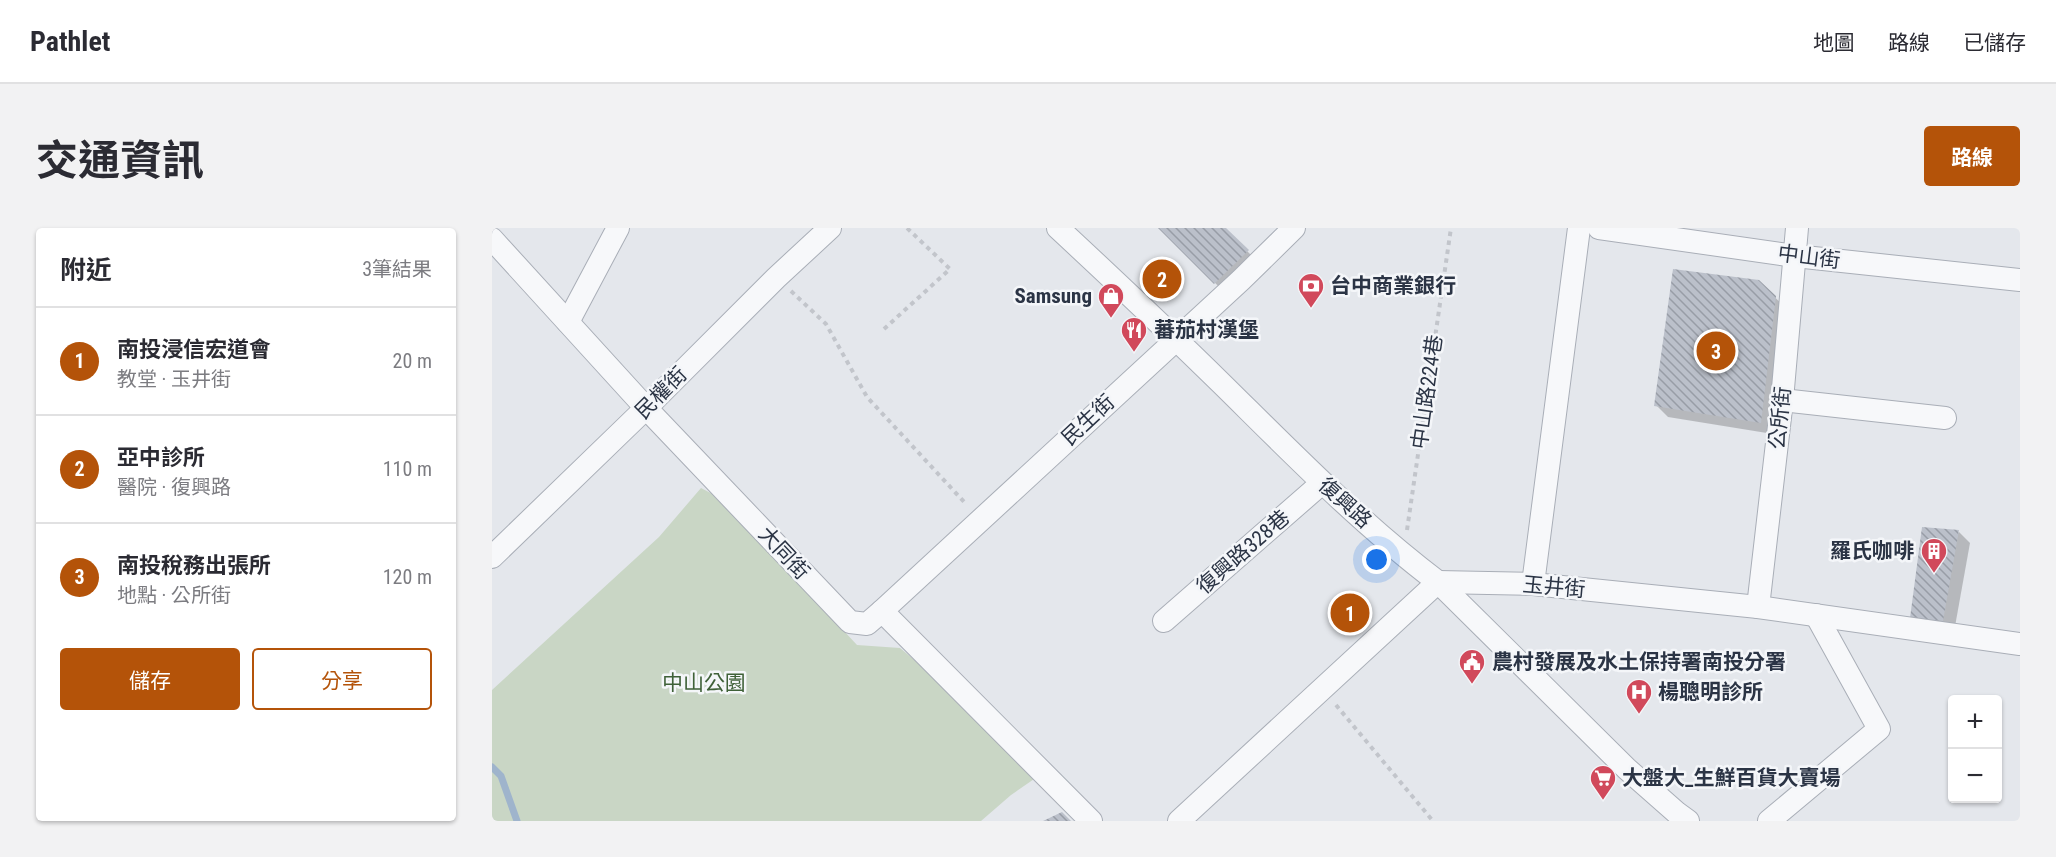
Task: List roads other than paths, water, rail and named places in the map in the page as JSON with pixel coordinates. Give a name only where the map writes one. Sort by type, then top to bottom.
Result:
[{"type":"street","points":[[568,322],[618,228]]},
{"type":"street","name":"民權街","points":[[492,557],[776,278],[830,228]]},
{"type":"street","name":"復興路","points":[[1058,228],[1176,338],[1322,483],[1404,557],[1438,582],[1627,769],[1688,821]]},
{"type":"street","name":"民生街","points":[[882,611],[1241,280],[1294,228]]},
{"type":"street","points":[[1533,584],[1579,228]]},
{"type":"street","name":"中山街","points":[[1599,228],[1795,256],[2020,280]]},
{"type":"street","name":"公所街","points":[[1758,607],[1782,400],[1797,228]]},
{"type":"street","name":"大同街","points":[[492,239],[646,408],[849,622],[867,624],[882,611]]},
{"type":"street","points":[[1782,400],[1945,418]]},
{"type":"street","name":"復興路328巷","points":[[1164,621],[1322,483]]},
{"type":"street","points":[[1179,821],[1438,582]]},
{"type":"street","name":"玉井街","points":[[1438,582],[1533,584],[1758,607],[2020,644]]},
{"type":"street","points":[[882,611],[1091,821]]},
{"type":"street","points":[[1769,821],[1880,729],[1816,615]]},
{"type":"waterway","points":[[492,767],[501,776],[517,821]]},
{"type":"place","name":"亞中診所","points":[[1162,279]]},
{"type":"place","name":"台中商業銀行","points":[[1311,309]]},
{"type":"place","name":"Samsung","points":[[1111,319]]},
{"type":"place","name":"南投稅務出張所","points":[[1716,351]]},
{"type":"place","name":"蕃茄村漢堡","points":[[1134,353]]},
{"type":"place","name":"羅氏咖啡","points":[[1934,574]]},
{"type":"place","name":"南投浸信宏道會","points":[[1350,613]]},
{"type":"place","name":"農村發展及水土保持署南投分署","points":[[1472,685]]},
{"type":"place","name":"楊聰明診所","points":[[1639,715]]},
{"type":"place","name":"大盤大_生鮮百貨大賣場","points":[[1603,801]]},
{"type":"park label","name":"中山公園","points":[[704,683]]}]
